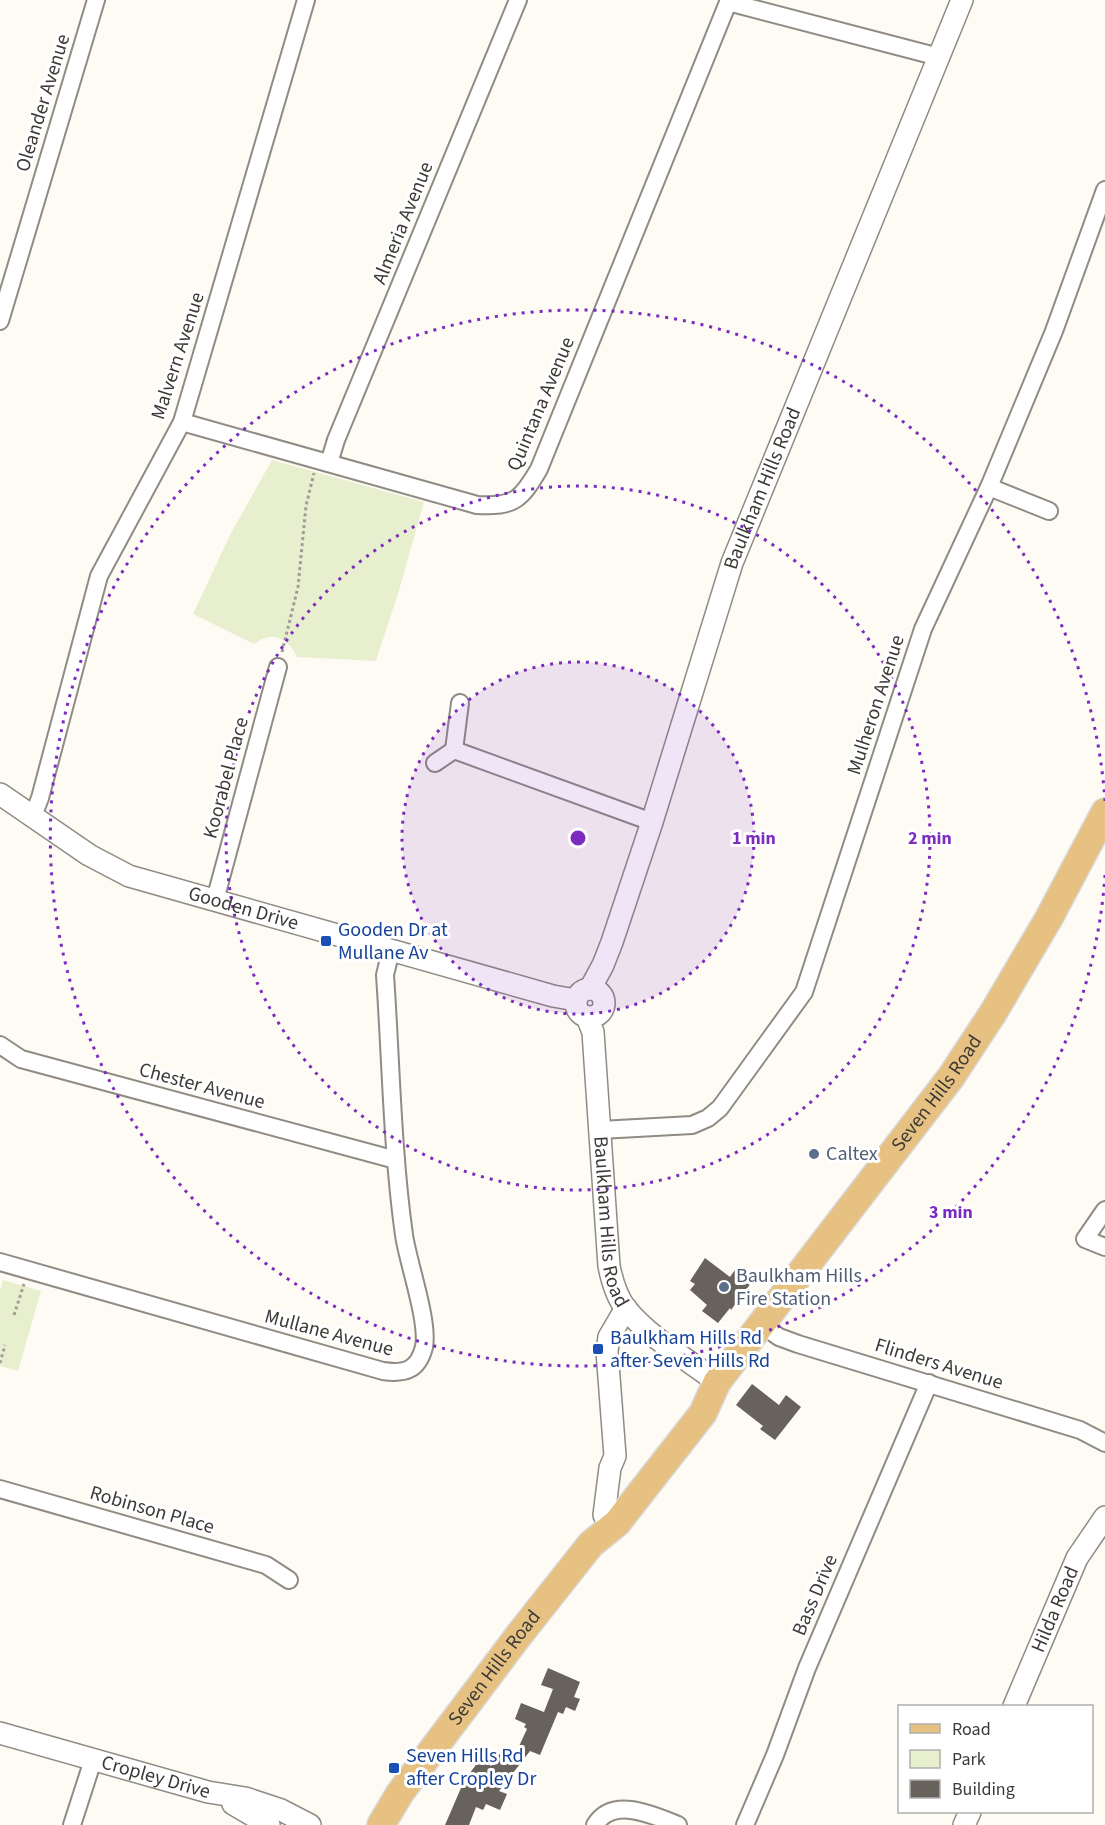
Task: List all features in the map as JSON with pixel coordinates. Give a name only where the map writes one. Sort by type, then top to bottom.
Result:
[{"type":"main road","name":"Seven Hills Road","points":[[381,1825],[399,1793],[519,1635],[591,1544],[616,1523],[704,1413],[717,1382],[951,1077],[993,1013],[1043,927],[1105,812]]},
{"type":"main road","name":"Seven Hills Road","points":[[591,1544],[603,1515],[696,1397],[717,1382]]},
{"type":"main road","name":"Seven Hills Road","points":[[363,1825],[399,1793]]},
{"type":"street","name":"Oleander Avenue","points":[[0,321],[96,0]]},
{"type":"street","name":"Malvern Avenue","points":[[33,816],[40,798],[99,576],[182,422],[306,0]]},
{"type":"street","name":"Almeria Avenue","points":[[323,461],[336,440],[518,0]]},
{"type":"street","name":"Baulkham Hills Road","points":[[717,1382],[644,1327],[626,1308],[618,1295],[609,1266],[593,1032],[588,1017],[577,1010],[583,994],[603,965],[612,942],[652,822],[732,563],[962,0]]},
{"type":"street","name":"Quintana Avenue","points":[[182,422],[477,505],[498,506],[517,500],[539,469],[728,1]]},
{"type":"street","points":[[728,1],[939,57]]},
{"type":"street","name":"Mulheron Avenue","points":[[600,1130],[692,1125],[708,1118],[720,1108],[801,998],[923,629],[989,488],[1054,331],[1105,190]]},
{"type":"street","points":[[989,488],[1049,511]]},
{"type":"street","name":"Koorabel Place","points":[[214,900],[279,667]]},
{"type":"street","points":[[435,763],[454,750],[460,703]]},
{"type":"street","points":[[454,750],[652,822]]},
{"type":"street","name":"Gooden Drive","points":[[0,794],[89,855],[129,876],[553,996],[583,994]]},
{"type":"street","name":"Mullane Avenue","points":[[0,1262],[383,1371],[400,1373],[410,1369],[420,1359],[424,1345],[423,1325],[404,1236],[396,1160],[386,975],[391,950]]},
{"type":"street","name":"Chester Avenue","points":[[0,1045],[21,1059],[396,1160]]},
{"type":"street","points":[[1105,1210],[1085,1239],[1105,1247]]},
{"type":"street","points":[[603,1515],[610,1468],[615,1456],[608,1344],[612,1328],[626,1308]]},
{"type":"street","name":"Flinders Avenue","points":[[762,1324],[778,1337],[798,1344],[1080,1430],[1105,1443]]},
{"type":"street","name":"Bass Drive","points":[[745,1825],[775,1755],[807,1668],[929,1383]]},
{"type":"street","name":"Robinson Place","points":[[0,1489],[266,1565],[289,1580]]},
{"type":"street","name":"Hilda Road","points":[[1015,1705],[1077,1558],[1105,1517]]},
{"type":"street","name":"Cropley Drive","points":[[0,1733],[208,1792],[254,1801],[280,1810],[309,1825]]},
{"type":"street","points":[[72,1825],[93,1760]]},
{"type":"street","points":[[208,1792],[269,1825]]},
{"type":"street","points":[[595,1825],[600,1817],[620,1809],[647,1813],[678,1825]]},
{"type":"path","points":[[279,667],[297,587],[306,506],[323,461]]},
{"type":"path","points":[[14,1315],[24,1282]]},
{"type":"path","points":[[0,1363],[5,1345]]},
{"type":"green space","points":[[272,460],[424,502],[376,661],[297,657],[294,650],[279,638],[267,637],[254,644],[193,614],[229,537]]},
{"type":"green space","points":[[3,1280],[41,1291],[18,1371],[0,1366],[0,1290]]},
{"type":"building","points":[[705,1258],[730,1277],[737,1267],[754,1279],[731,1310],[730,1308],[718,1323],[702,1311],[707,1305],[690,1290],[695,1284],[690,1281]]},
{"type":"building","points":[[752,1384],[779,1405],[786,1395],[801,1407],[775,1440],[760,1429],[763,1426],[736,1405]]},
{"type":"building","points":[[548,1668],[580,1682],[574,1697],[580,1699],[575,1711],[566,1707],[563,1714],[558,1712],[540,1755],[530,1751],[499,1791],[507,1794],[500,1810],[486,1804],[483,1810],[476,1807],[469,1825],[445,1825],[464,1781],[481,1758],[491,1766],[503,1749],[514,1757],[527,1729],[524,1727],[526,1724],[515,1719],[521,1703],[544,1712],[553,1689],[541,1685]]},
{"type":"place","name":"Gooden Dr at Mullane Av","points":[[326,941]]},
{"type":"place","name":"Caltex","points":[[814,1154]]},
{"type":"place","name":"Baulkham Hills Fire Station","points":[[724,1287]]},
{"type":"place","name":"Baulkham Hills Rd after Seven Hills Rd","points":[[598,1349]]},
{"type":"place","name":"Seven Hills Rd after Cropley Dr","points":[[394,1768]]}]
